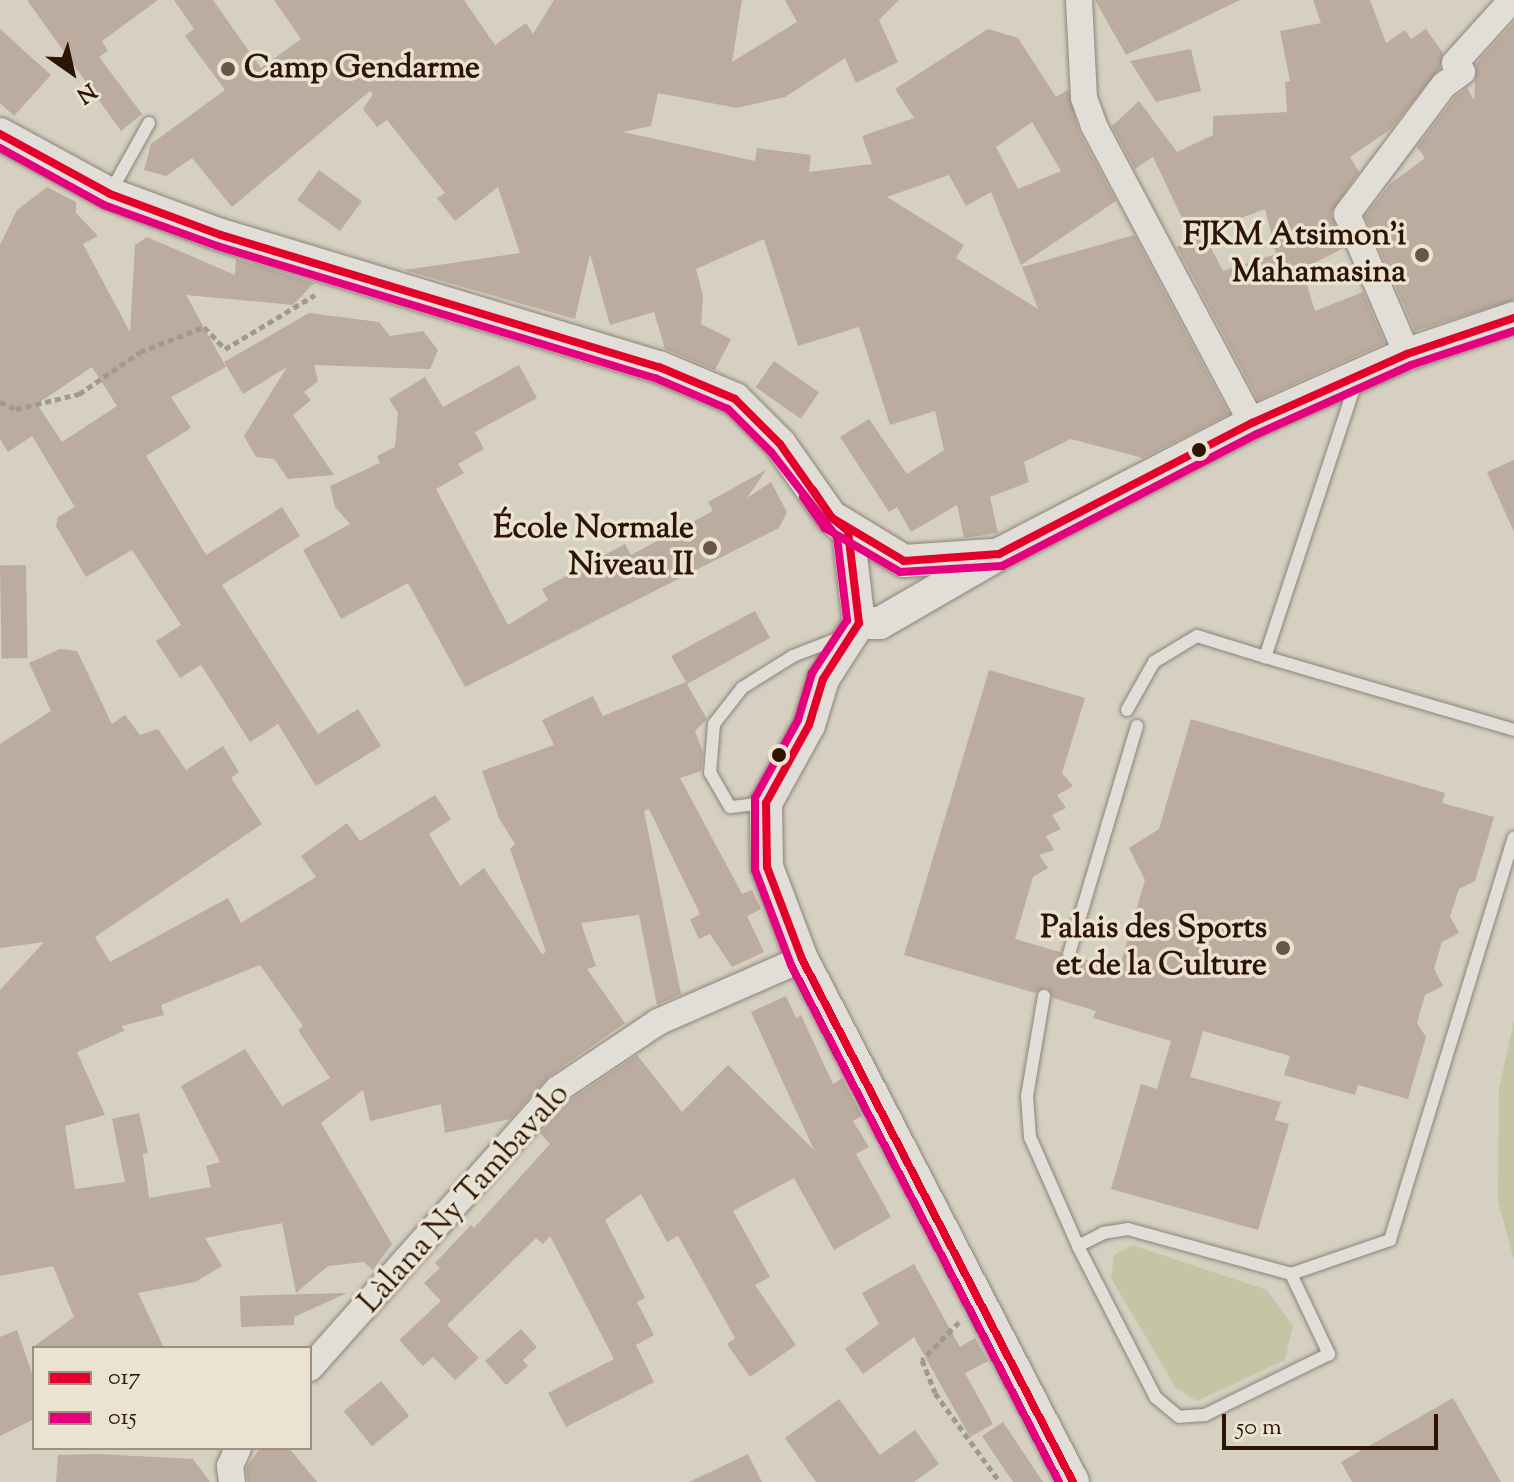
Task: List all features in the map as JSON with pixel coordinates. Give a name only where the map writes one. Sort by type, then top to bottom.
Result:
[{"type":"street","points":[[1079,0],[1084,98],[1094,126],[1252,423]]},
{"type":"street","points":[[1407,354],[1347,214],[1444,91],[1444,85],[1462,72],[1455,63],[1511,1]]},
{"type":"street","points":[[0,134],[110,194],[347,276],[659,367],[735,399],[780,444],[832,518],[848,531],[854,628],[823,679],[809,725],[766,803],[767,867],[802,959],[976,1304],[1073,1482]]},
{"type":"street","points":[[854,628],[880,623],[999,554],[1252,423],[1407,354],[1514,318]]},
{"type":"street","points":[[832,518],[904,561],[999,554]]},
{"type":"street","name":"Làlana Ny Tambavalo","points":[[312,1366],[558,1089],[658,1022],[802,959]]},
{"type":"street","points":[[232,1482],[230,1466],[237,1450]]},
{"type":"lane","points":[[110,194],[149,123]]},
{"type":"lane","points":[[1265,657],[1358,376]]},
{"type":"lane","points":[[766,803],[730,807],[710,773],[714,724],[742,688],[793,656],[854,628]]},
{"type":"lane","points":[[1127,710],[1154,662],[1197,636],[1514,730]]},
{"type":"lane","points":[[1069,954],[1137,726]]},
{"type":"lane","points":[[1078,1246],[1103,1233],[1128,1229],[1291,1274],[1390,1240],[1514,838]]},
{"type":"lane","points":[[1044,996],[1027,1096],[1030,1137],[1078,1246],[1156,1398],[1179,1417],[1205,1415],[1329,1354],[1291,1274]]},
{"type":"path","points":[[0,402],[16,409],[79,394],[140,352],[204,327],[225,349],[347,276]]},
{"type":"path","points":[[976,1304],[922,1360],[935,1393],[1000,1482]]},
{"type":"green space","points":[[1514,1020],[1514,1261],[1498,1201],[1499,1089]]},
{"type":"green space","points":[[1132,1245],[1267,1290],[1293,1326],[1285,1360],[1197,1401],[1176,1388],[1111,1278],[1114,1255]]},
{"type":"building","points":[[27,0],[158,0],[102,41],[108,51],[99,57],[142,114],[121,131]]},
{"type":"building","points":[[174,0],[213,0],[261,68],[301,39],[274,0],[464,0],[495,45],[526,23],[533,34],[554,0],[742,0],[732,62],[797,22],[785,0],[899,0],[879,20],[898,62],[856,83],[845,58],[785,97],[737,108],[658,93],[651,126],[623,132],[755,161],[757,148],[811,155],[809,172],[872,164],[862,136],[914,118],[895,89],[988,29],[1018,38],[1056,97],[1068,90],[1079,132],[1116,201],[1021,265],[991,192],[966,206],[949,175],[887,197],[964,245],[956,258],[1038,309],[1022,267],[1134,235],[1229,414],[1143,458],[1071,439],[1024,462],[1029,482],[990,497],[998,533],[964,538],[957,505],[911,532],[897,507],[889,512],[840,437],[869,419],[907,474],[944,450],[935,411],[890,425],[859,327],[798,346],[764,239],[696,269],[703,296],[701,324],[731,339],[715,370],[665,349],[654,312],[610,325],[590,254],[575,319],[404,270],[520,253],[498,187],[455,221],[437,198],[445,193],[387,120],[377,127],[363,109],[373,94],[370,91],[232,207],[192,158],[166,176],[144,170],[151,144],[225,90],[185,36],[194,29]],"holes":[[[1032,122],[1061,171],[1018,189],[996,147]]]},
{"type":"building","points":[[1095,0],[1240,0],[1126,55]]},
{"type":"building","points":[[1313,0],[1370,0],[1386,43],[1405,30],[1411,39],[1426,29],[1443,53],[1440,68],[1391,129],[1350,157],[1359,172],[1331,213],[1344,248],[1302,269],[1315,311],[1363,292],[1385,343],[1258,400],[1177,247],[1204,235],[1223,271],[1276,254],[1265,209],[1191,237],[1153,157],[1135,169],[1112,126],[1139,101],[1177,152],[1213,135],[1213,116],[1287,112],[1285,82],[1290,81],[1280,31],[1321,23]]},
{"type":"building","points":[[1514,22],[1514,300],[1415,331],[1365,216],[1390,184],[1425,158],[1417,147],[1455,97],[1467,88],[1474,100],[1476,64]]},
{"type":"building","points":[[0,29],[51,75],[14,116],[0,103]]},
{"type":"building","points":[[1191,49],[1201,91],[1156,102],[1130,61]]},
{"type":"building","points":[[319,170],[362,201],[340,231],[297,200]]},
{"type":"building","points":[[47,187],[76,202],[76,213],[98,236],[83,244],[130,332],[135,245],[147,237],[235,275],[236,259],[314,283],[293,305],[186,295],[226,367],[171,397],[191,428],[146,456],[206,555],[282,507],[300,536],[222,585],[318,734],[358,709],[381,746],[316,786],[278,724],[250,742],[201,665],[180,678],[156,641],[181,625],[132,550],[86,577],[56,526],[58,517],[75,507],[32,436],[8,452],[0,439],[0,245],[17,210]],"holes":[[[92,367],[117,406],[62,442],[37,404]]]},
{"type":"building","points":[[309,313],[379,322],[390,336],[423,331],[438,350],[430,369],[314,365],[318,381],[304,392],[311,400],[293,415],[334,475],[288,479],[274,459],[256,457],[244,436],[287,367],[243,394],[224,362]]},
{"type":"building","points":[[774,361],[819,393],[801,419],[756,387]]},
{"type":"building","points":[[519,365],[537,398],[475,432],[484,449],[458,464],[464,473],[436,489],[508,625],[548,600],[542,589],[625,544],[631,555],[713,511],[708,502],[766,470],[747,498],[771,482],[787,512],[779,528],[465,687],[408,583],[341,619],[303,550],[350,524],[335,507],[330,486],[380,463],[377,456],[395,447],[398,413],[389,399],[425,377],[443,407]]},
{"type":"building","points":[[1514,460],[1514,532],[1487,472]]},
{"type":"building","points":[[0,565],[26,565],[28,658],[2,658]]},
{"type":"building","points":[[755,611],[770,638],[687,684],[707,719],[695,731],[703,752],[701,771],[680,778],[742,894],[752,890],[761,909],[747,916],[764,952],[732,967],[710,934],[699,939],[690,920],[700,914],[649,809],[644,811],[681,994],[657,1005],[639,915],[581,923],[596,966],[587,969],[625,1023],[549,1076],[510,1119],[445,1133],[441,1104],[370,1121],[363,1090],[321,1123],[392,1244],[373,1270],[364,1262],[328,1266],[296,1293],[282,1223],[205,1238],[222,1266],[195,1282],[138,1293],[163,1346],[35,1346],[74,1317],[53,1266],[0,1276],[0,990],[44,942],[0,948],[0,744],[51,711],[29,663],[60,649],[77,651],[112,724],[125,715],[140,735],[158,729],[186,770],[223,746],[239,772],[231,778],[262,824],[95,937],[110,962],[228,898],[241,923],[316,877],[301,856],[347,823],[360,841],[435,795],[451,819],[429,834],[460,886],[484,868],[542,954],[546,952],[510,849],[515,844],[499,818],[482,771],[554,745],[542,720],[593,696],[603,716],[686,682],[671,656]],"holes":[[[260,965],[303,1026],[298,1030],[330,1078],[282,1106],[245,1049],[181,1086],[220,1162],[206,1166],[211,1187],[149,1198],[143,1154],[148,1153],[139,1113],[112,1119],[125,1182],[75,1189],[65,1126],[105,1115],[77,1052],[124,1031],[122,1026],[164,1015],[161,1005]]]},
{"type":"building","name":"Palais des Sports et de la Culture","points":[[989,670],[1085,698],[1062,773],[1073,786],[1057,795],[1066,808],[1052,815],[1061,829],[1046,836],[1054,850],[1039,855],[1048,868],[1033,877],[1015,939],[1060,952],[1067,963],[1077,957],[1119,969],[1145,880],[1129,848],[1159,829],[1191,719],[1445,793],[1442,803],[1494,817],[1475,881],[1459,889],[1450,916],[1459,933],[1442,942],[1434,969],[1443,986],[1425,995],[1417,1023],[1426,1037],[1408,1099],[1358,1085],[1355,1095],[1284,1075],[1290,1056],[1203,1031],[1190,1077],[1281,1102],[1275,1120],[1289,1124],[1258,1230],[1111,1189],[1141,1084],[1157,1089],[1171,1041],[1093,1018],[1096,1011],[1053,998],[1046,987],[1035,993],[904,955]]},
{"type":"building","points":[[786,996],[796,1018],[801,1015],[833,1084],[842,1078],[862,1116],[853,1121],[869,1147],[856,1154],[891,1217],[834,1250],[794,1178],[733,1211],[770,1277],[755,1285],[796,1345],[750,1377],[727,1344],[735,1338],[678,1236],[667,1242],[641,1194],[605,1220],[645,1298],[637,1302],[654,1335],[636,1345],[654,1382],[566,1427],[548,1393],[614,1359],[550,1236],[543,1244],[536,1238],[447,1325],[479,1358],[455,1380],[433,1357],[423,1366],[399,1340],[441,1301],[424,1283],[440,1268],[435,1263],[471,1225],[474,1228],[550,1144],[540,1133],[569,1101],[637,1055],[682,1112],[728,1065],[814,1150],[751,1012]]},
{"type":"building","points":[[914,1264],[960,1347],[975,1338],[988,1361],[965,1373],[993,1424],[970,1437],[914,1337],[863,1374],[845,1349],[879,1324],[862,1293]]},
{"type":"building","points":[[347,1293],[294,1317],[294,1325],[241,1327],[240,1296]]},
{"type":"building","points":[[521,1329],[537,1347],[523,1360],[528,1366],[506,1385],[485,1361]]},
{"type":"building","points":[[17,1330],[32,1373],[32,1420],[0,1436],[0,1337]]},
{"type":"building","points":[[381,1381],[409,1416],[372,1446],[344,1411]]},
{"type":"building","points":[[1453,1398],[1501,1482],[1352,1482],[1341,1462]]},
{"type":"building","points":[[839,1399],[880,1455],[915,1430],[939,1464],[914,1482],[816,1482],[785,1438]]},
{"type":"building","points":[[1003,1422],[1043,1482],[1013,1482],[982,1436]]},
{"type":"building","points":[[259,1450],[291,1450],[317,1482],[248,1482],[246,1468]]},
{"type":"building","points":[[748,1454],[762,1482],[689,1482]]},
{"type":"building","points":[[58,1455],[193,1459],[210,1482],[56,1482]]},
{"type":"transit line","name":"017","points":[[0,134],[110,194],[221,235],[659,367],[735,399],[780,444],[832,518],[848,531],[859,623],[823,679],[809,725],[766,803],[767,867],[802,959],[1073,1482]]},
{"type":"transit line","name":"015","points":[[0,148],[104,205],[217,246],[655,378],[728,409],[771,452],[837,537],[847,620],[812,673],[798,720],[755,798],[755,870],[791,965],[1059,1482]]},
{"type":"transit line","name":"017","points":[[813,490],[832,518],[904,561],[999,554],[1252,423],[1407,354],[1514,318]]},
{"type":"transit line","name":"015","points":[[803,497],[825,528],[900,572],[1002,566],[1257,434],[1411,365],[1514,331]]},
{"type":"place","name":"Camp Gendarme","points":[[228,69]]},
{"type":"place","name":"FJKM Atsimon'i Mahamasina","points":[[1422,255]]},
{"type":"place","name":"École Normale Niveau II","points":[[710,548]]},
{"type":"place","name":"Palais des Sports et de la Culture","points":[[1283,948]]}]
